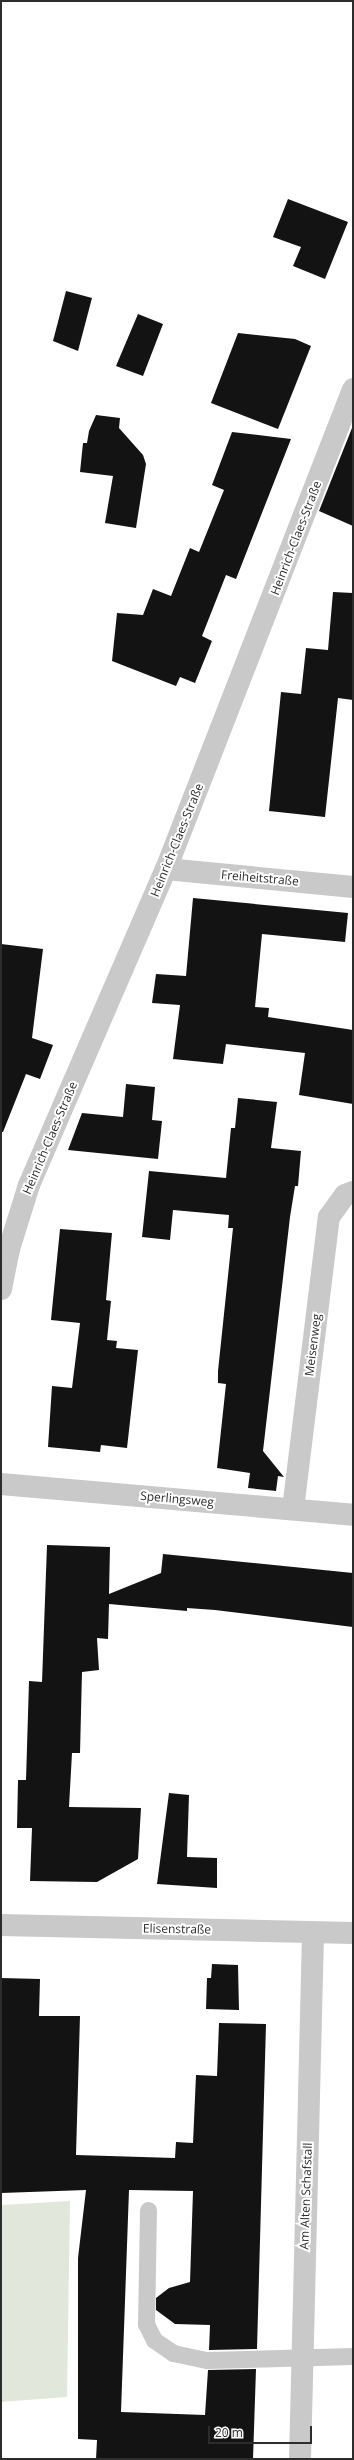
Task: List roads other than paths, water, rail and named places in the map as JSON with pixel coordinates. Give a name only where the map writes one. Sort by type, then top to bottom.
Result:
[{"type":"street","name":"Heinrich-Claes-Straße","points":[[1,1289],[9,1249],[29,1185],[166,869],[353,389]]},
{"type":"street","name":"Freiheitstraße","points":[[166,869],[353,887]]},
{"type":"street","name":"Meisenweg","points":[[292,1510],[329,1217],[344,1195],[353,1192]]},
{"type":"street","name":"Sperlingsweg","points":[[1,1484],[353,1515]]},
{"type":"street","name":"Elisenstraße","points":[[1,1925],[353,1933]]},
{"type":"street","name":"Am Alten Schafstall","points":[[300,2459],[301,2356],[313,1933]]},
{"type":"lane","points":[[148,2210],[146,2324],[154,2340],[172,2353],[207,2360],[301,2356],[353,2356]]}]
